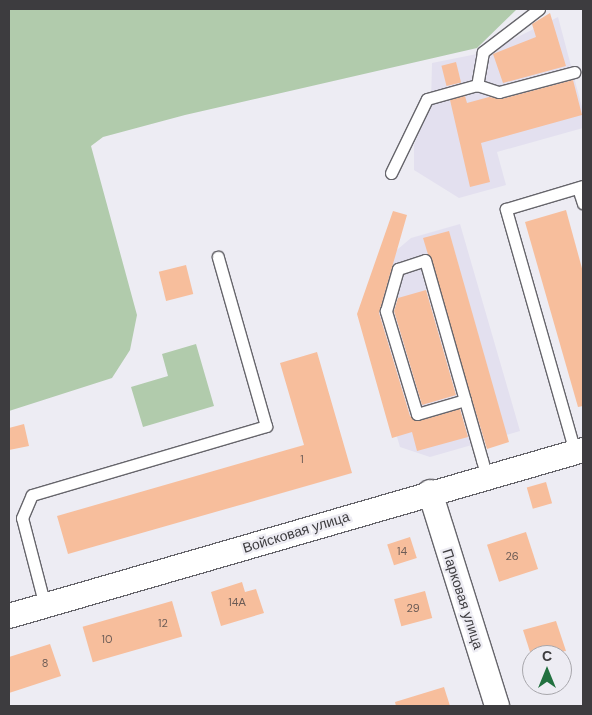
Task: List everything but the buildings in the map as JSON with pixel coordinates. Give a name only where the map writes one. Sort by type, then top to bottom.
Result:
[{"type":"street","name":"Войсковая улица","points":[[9,616],[430,492],[579,451]]},
{"type":"street","name":"Парковая улица","points":[[430,492],[497,706]]},
{"type":"lane","points":[[477,85],[484,52],[539,9]]},
{"type":"lane","points":[[391,173],[422,103],[477,85],[499,92],[574,72]]},
{"type":"lane","points":[[579,451],[506,210],[581,187],[583,204]]},
{"type":"lane","points":[[45,606],[22,518],[32,495],[266,426],[218,257]]},
{"type":"lane","points":[[465,400],[417,414],[386,311],[398,269],[425,260],[465,400],[487,477]]},
{"type":"shaded area","points":[[558,17],[583,111],[583,128],[497,152],[506,185],[459,198],[414,170],[414,145],[431,104],[432,63],[487,52]]},
{"type":"shaded area","points":[[460,224],[520,431],[430,457],[400,447],[366,330],[385,260],[411,238]]},
{"type":"green space","points":[[9,9],[517,9],[477,48],[185,115],[103,137],[91,146],[137,315],[130,350],[112,378],[9,411]]},
{"type":"green space","points":[[196,344],[214,406],[143,427],[131,387],[168,376],[162,354]]}]
